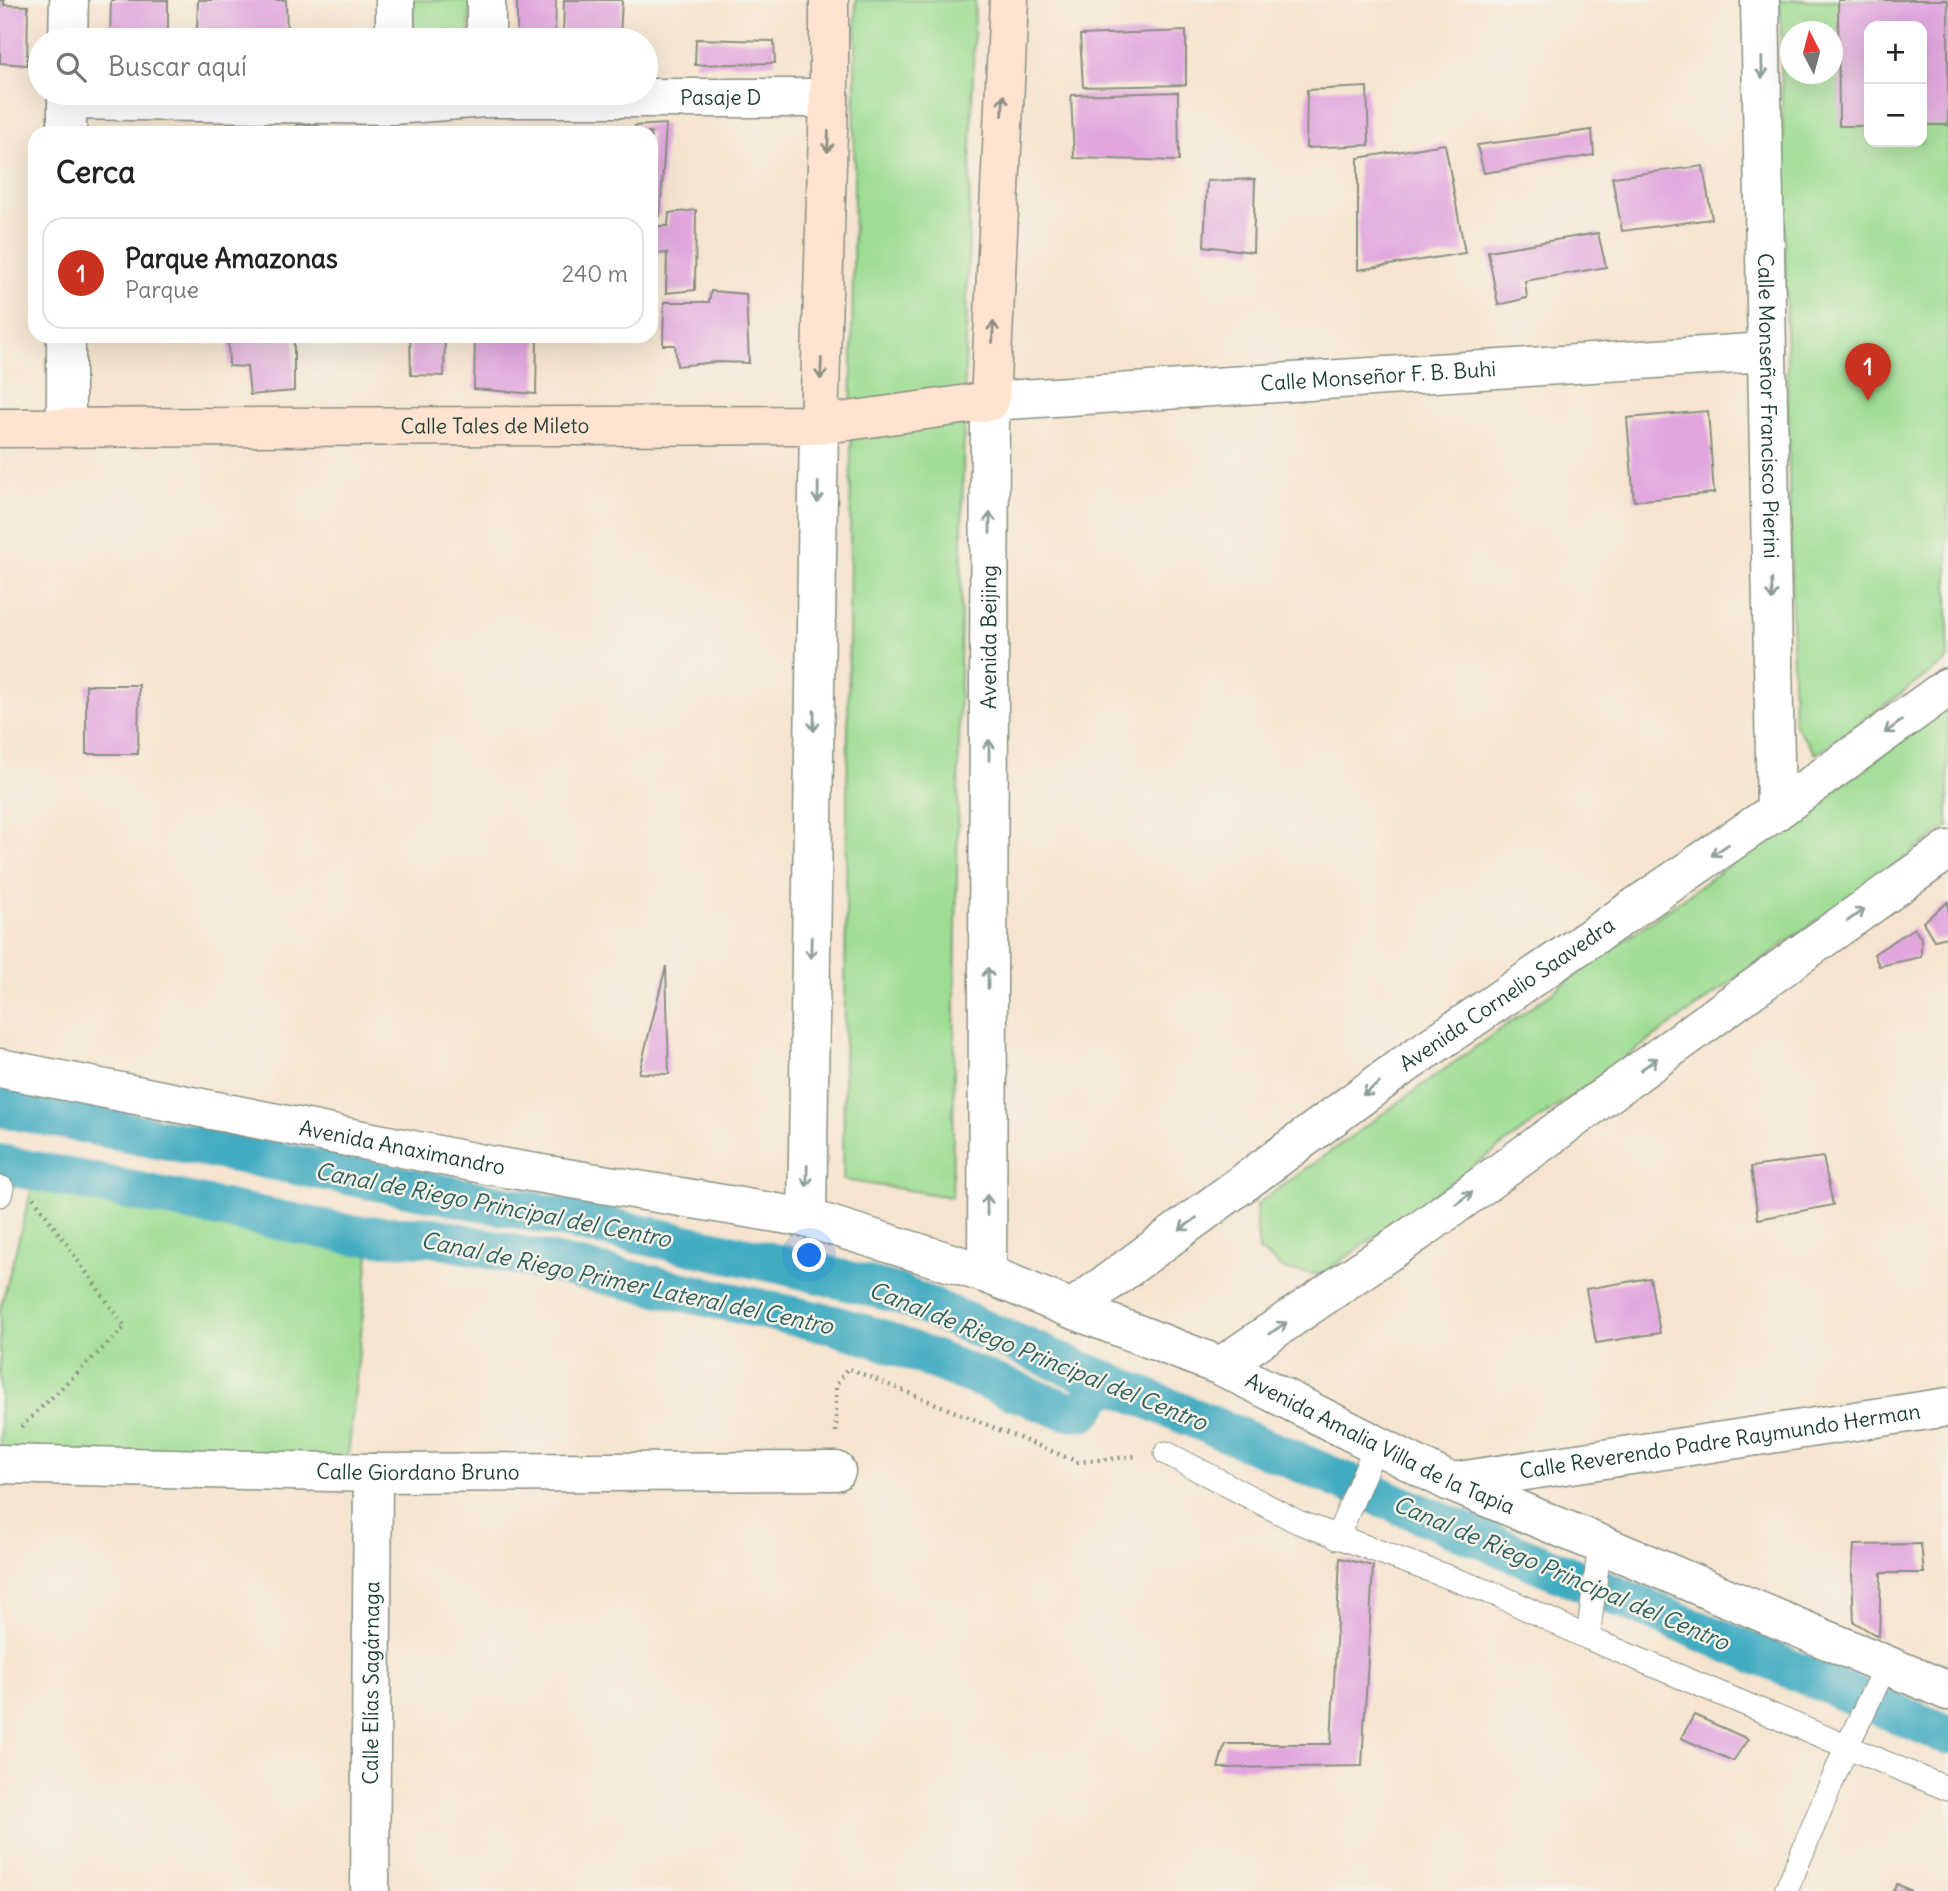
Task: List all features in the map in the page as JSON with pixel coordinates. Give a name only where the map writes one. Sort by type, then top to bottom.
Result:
[{"type":"street","points":[[68,28],[69,0]]},
{"type":"street","points":[[394,28],[395,0]]},
{"type":"street","points":[[486,0],[486,28]]},
{"type":"street","points":[[807,1218],[819,425],[829,97],[829,0]]},
{"type":"street","name":"Avenida Beijing","points":[[987,1274],[990,401],[1009,0]]},
{"type":"street","name":"Calle Monseñor Francisco Pierini","points":[[1760,0],[1776,811]]},
{"type":"street","name":"Pasaje D","points":[[658,96],[829,97]]},
{"type":"street","name":"Pasaje D","points":[[67,108],[176,105]]},
{"type":"street","points":[[66,343],[66,427]]},
{"type":"street","name":"Calle Monseñor F. B. Buhi","points":[[990,401],[1767,352]]},
{"type":"street","name":"Calle Tales de Mileto","points":[[0,428],[819,425],[990,401]]},
{"type":"street","name":"Avenida Cornelio Saavedra","points":[[1073,1309],[1397,1070],[1776,811],[1948,687]]},
{"type":"street","points":[[1222,1366],[1422,1229],[1948,850]]},
{"type":"street","name":"Avenida Anaximandro","points":[[0,1068],[488,1165],[807,1218]]},
{"type":"street","name":"Avenida Amalia Villa de la Tapia","points":[[807,1218],[987,1274],[1222,1366],[1371,1458],[1450,1482],[1598,1560],[1883,1672],[1948,1691]]},
{"type":"street","name":"Calle Reverendo Padre Raymundo Herman","points":[[1450,1482],[1948,1408]]},
{"type":"street","name":"Calle Giordano Bruno","points":[[0,1464],[373,1473],[836,1471]]},
{"type":"street","name":"Calle Elías Sagárnaga","points":[[370,1891],[373,1473]]},
{"type":"lane","points":[[1166,1453],[1298,1522],[1341,1528],[1500,1596],[1589,1630],[1846,1748],[1948,1789]]},
{"type":"lane","points":[[1341,1528],[1371,1458]]},
{"type":"lane","points":[[1589,1630],[1598,1560]]},
{"type":"lane","points":[[1786,1891],[1846,1748],[1883,1672]]},
{"type":"path","points":[[19,1428],[125,1327],[31,1195]]},
{"type":"path","points":[[836,1471],[836,1385],[848,1368],[1078,1462],[1166,1453]]},
{"type":"green space","points":[[409,0],[470,0],[469,28],[409,28]]},
{"type":"green space","points":[[856,0],[975,0],[964,405],[952,1197],[843,1180]]},
{"type":"green space","points":[[1780,0],[1948,0],[1948,660],[1816,754],[1794,723],[1782,84],[1843,84],[1843,21],[1780,21]]},
{"type":"green space","points":[[1948,708],[1948,827],[1321,1275],[1286,1270],[1259,1251],[1257,1204]]},
{"type":"green space","points":[[34,1181],[369,1254],[348,1457],[0,1451],[0,1310]]},
{"type":"building","points":[[0,0],[4,0],[4,5],[28,6],[27,65],[0,63]]},
{"type":"building","points":[[111,0],[168,0],[168,28],[110,28]]},
{"type":"building","points":[[198,0],[286,0],[287,28],[197,28]]},
{"type":"building","points":[[517,0],[556,0],[555,28],[517,28]]},
{"type":"building","points":[[564,0],[622,0],[621,28],[563,28]]},
{"type":"building","points":[[1838,0],[1948,0],[1948,125],[1927,125],[1927,21],[1864,21],[1864,126],[1839,126],[1839,84],[1843,84],[1843,21],[1838,21]]},
{"type":"building","points":[[1186,31],[1186,85],[1083,87],[1080,35]]},
{"type":"building","points":[[696,39],[774,41],[775,63],[695,65]]},
{"type":"building","points":[[1367,87],[1369,145],[1306,148],[1307,90]]},
{"type":"building","points":[[1178,92],[1179,161],[1074,158],[1071,95]]},
{"type":"building","points":[[666,124],[660,216],[658,126],[635,126]]},
{"type":"building","points":[[1592,130],[1594,155],[1484,173],[1477,145]]},
{"type":"building","points":[[1445,144],[1465,253],[1358,270],[1358,158]]},
{"type":"building","points":[[1703,166],[1712,219],[1622,231],[1612,177]]},
{"type":"building","points":[[1255,179],[1253,252],[1204,246],[1207,181]]},
{"type":"building","points":[[696,210],[695,290],[666,293],[667,253],[658,254],[658,226],[668,226],[669,213]]},
{"type":"building","points":[[1598,233],[1606,267],[1525,281],[1527,298],[1498,305],[1488,251]]},
{"type":"building","points":[[711,291],[746,294],[749,363],[716,362],[677,366],[675,345],[663,345],[664,302],[709,302]]},
{"type":"building","points":[[228,343],[294,343],[294,391],[250,395],[247,367],[229,366]]},
{"type":"building","points":[[410,343],[445,343],[444,376],[411,375]]},
{"type":"building","points":[[475,343],[537,343],[536,394],[474,389]]},
{"type":"building","points":[[1708,411],[1714,493],[1634,501],[1627,418]]},
{"type":"building","points":[[86,685],[139,685],[138,754],[86,754]]},
{"type":"building","points":[[1948,902],[1948,937],[1934,940],[1923,922]]},
{"type":"building","points":[[1914,928],[1921,938],[1921,957],[1879,966],[1874,954]]},
{"type":"building","points":[[666,966],[669,1074],[639,1073]]},
{"type":"building","points":[[1823,1157],[1833,1205],[1758,1219],[1751,1167]]},
{"type":"building","points":[[1650,1278],[1660,1333],[1596,1343],[1586,1289]]},
{"type":"building","points":[[1921,1544],[1924,1573],[1881,1573],[1879,1637],[1854,1622],[1854,1545]]},
{"type":"building","points":[[1340,1558],[1373,1566],[1362,1766],[1218,1768],[1225,1744],[1331,1744]]},
{"type":"building","points":[[1694,1715],[1748,1739],[1733,1761],[1681,1738]]},
{"type":"building","points":[[1897,1884],[1911,1891],[1893,1891]]},
{"type":"waterway","name":"Canal de Riego Principal del Centro","points":[[0,1107],[535,1212],[784,1265],[896,1293],[1948,1735]]},
{"type":"waterway","name":"Canal de Riego Primer Lateral del Centro","points":[[0,1164],[353,1235],[434,1237],[834,1325],[880,1339],[1064,1410],[1084,1411],[1105,1381]]},
{"type":"place","name":"Parque Amazonas","points":[[1868,401]]}]
